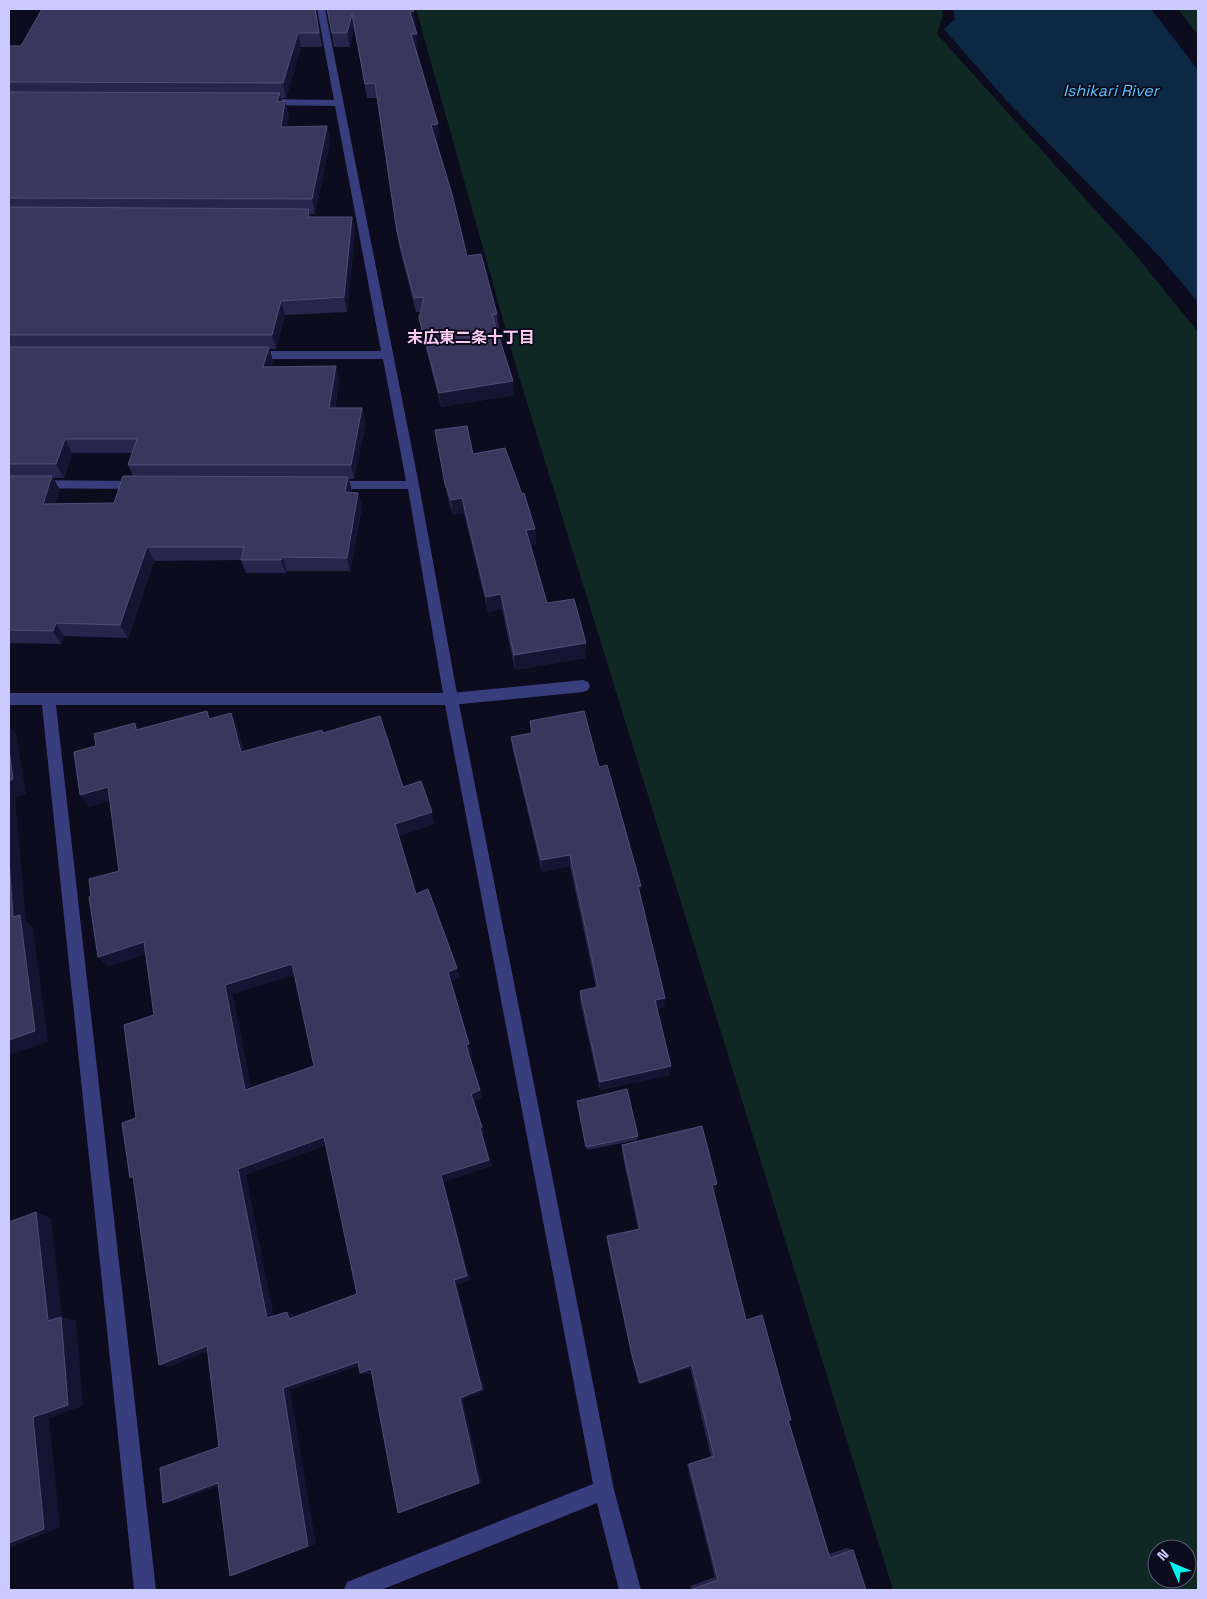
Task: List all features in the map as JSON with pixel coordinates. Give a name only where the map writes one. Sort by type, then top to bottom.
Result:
[{"type":"street","points":[[322,9],[340,103],[358,219],[413,486],[451,699],[604,1490],[630,1590]]},
{"type":"street","points":[[252,102],[340,103]]},
{"type":"street","points":[[238,355],[387,355]]},
{"type":"street","points":[[9,484],[156,485]]},
{"type":"street","points":[[314,485],[413,486]]},
{"type":"street","points":[[9,699],[451,699],[583,686]]},
{"type":"street","points":[[48,699],[144,1590]]},
{"type":"street","points":[[355,1590],[604,1490]]},
{"type":"green space","points":[[416,9],[942,9],[943,15],[937,34],[1134,253],[1198,332],[1198,1590],[893,1590],[520,380]]},
{"type":"green space","points":[[1178,9],[1198,9],[1198,35]]},
{"type":"water","name":"Ishikari River","points":[[953,9],[1151,9],[1198,70],[1198,302],[1160,257],[1005,99],[944,29],[955,19]]},
{"type":"building","points":[[42,9],[315,9],[319,33],[298,33],[283,83],[9,82],[9,46],[21,46]]},
{"type":"building","points":[[327,9],[413,9],[414,11],[410,12],[417,34],[411,34],[438,124],[431,125],[452,194],[467,256],[481,254],[497,314],[492,315],[513,381],[439,393],[419,318],[424,297],[414,298],[397,232],[375,83],[365,84],[352,14],[347,33],[332,33]]},
{"type":"building","points":[[9,92],[280,93],[277,102],[285,101],[281,127],[327,126],[312,199],[9,198]]},
{"type":"building","points":[[9,207],[309,209],[308,217],[352,217],[344,297],[281,301],[272,335],[9,335]]},
{"type":"building","points":[[9,347],[269,347],[263,367],[336,366],[329,408],[362,408],[351,465],[128,465],[137,439],[65,439],[56,464],[9,464]]},
{"type":"building","points":[[467,426],[473,454],[505,448],[522,494],[524,493],[535,529],[526,530],[547,603],[574,599],[586,643],[514,655],[501,594],[486,597],[462,498],[451,500],[445,484],[435,430]]},
{"type":"building","points":[[9,476],[52,476],[43,504],[114,503],[123,476],[348,477],[345,492],[358,493],[347,558],[282,557],[281,560],[241,560],[244,547],[147,547],[120,625],[56,623],[53,631],[9,630]]},
{"type":"building","points":[[207,711],[209,719],[231,713],[241,752],[322,730],[323,733],[380,716],[403,787],[421,781],[432,812],[395,824],[416,894],[428,889],[457,968],[448,972],[469,1044],[466,1045],[480,1090],[471,1094],[482,1127],[480,1128],[489,1160],[441,1175],[467,1276],[454,1280],[482,1389],[460,1398],[479,1483],[398,1513],[371,1369],[360,1373],[358,1362],[283,1388],[308,1546],[230,1576],[218,1483],[163,1503],[160,1468],[219,1447],[207,1346],[159,1365],[133,1176],[130,1178],[122,1123],[136,1118],[124,1025],[154,1015],[144,942],[98,957],[89,897],[91,896],[89,879],[119,871],[108,787],[80,795],[74,752],[96,746],[94,734],[135,723],[136,730]],"holes":[[[292,964],[314,1066],[245,1090],[225,985]],[[324,1137],[357,1294],[289,1319],[287,1312],[267,1318],[238,1169]]]},
{"type":"building","points":[[584,711],[599,767],[607,765],[641,886],[638,886],[665,998],[655,1000],[671,1066],[600,1082],[580,991],[598,987],[570,855],[541,860],[511,737],[532,733],[530,721]]},
{"type":"building","points":[[9,749],[13,779],[9,781]]},
{"type":"building","points":[[9,859],[13,917],[20,915],[35,1031],[9,1040]]},
{"type":"building","points":[[627,1089],[638,1136],[586,1147],[577,1101]]},
{"type":"building","points":[[702,1126],[717,1184],[712,1185],[746,1320],[762,1315],[791,1420],[788,1420],[830,1558],[853,1550],[866,1590],[693,1590],[718,1580],[689,1464],[714,1456],[692,1365],[640,1383],[632,1355],[607,1236],[640,1229],[622,1145]]},
{"type":"building","points":[[36,1212],[48,1321],[61,1317],[68,1405],[33,1417],[44,1529],[9,1543],[9,1222]]},
{"type":"district","name":"末広東二条十丁目","points":[[471,337]]}]
